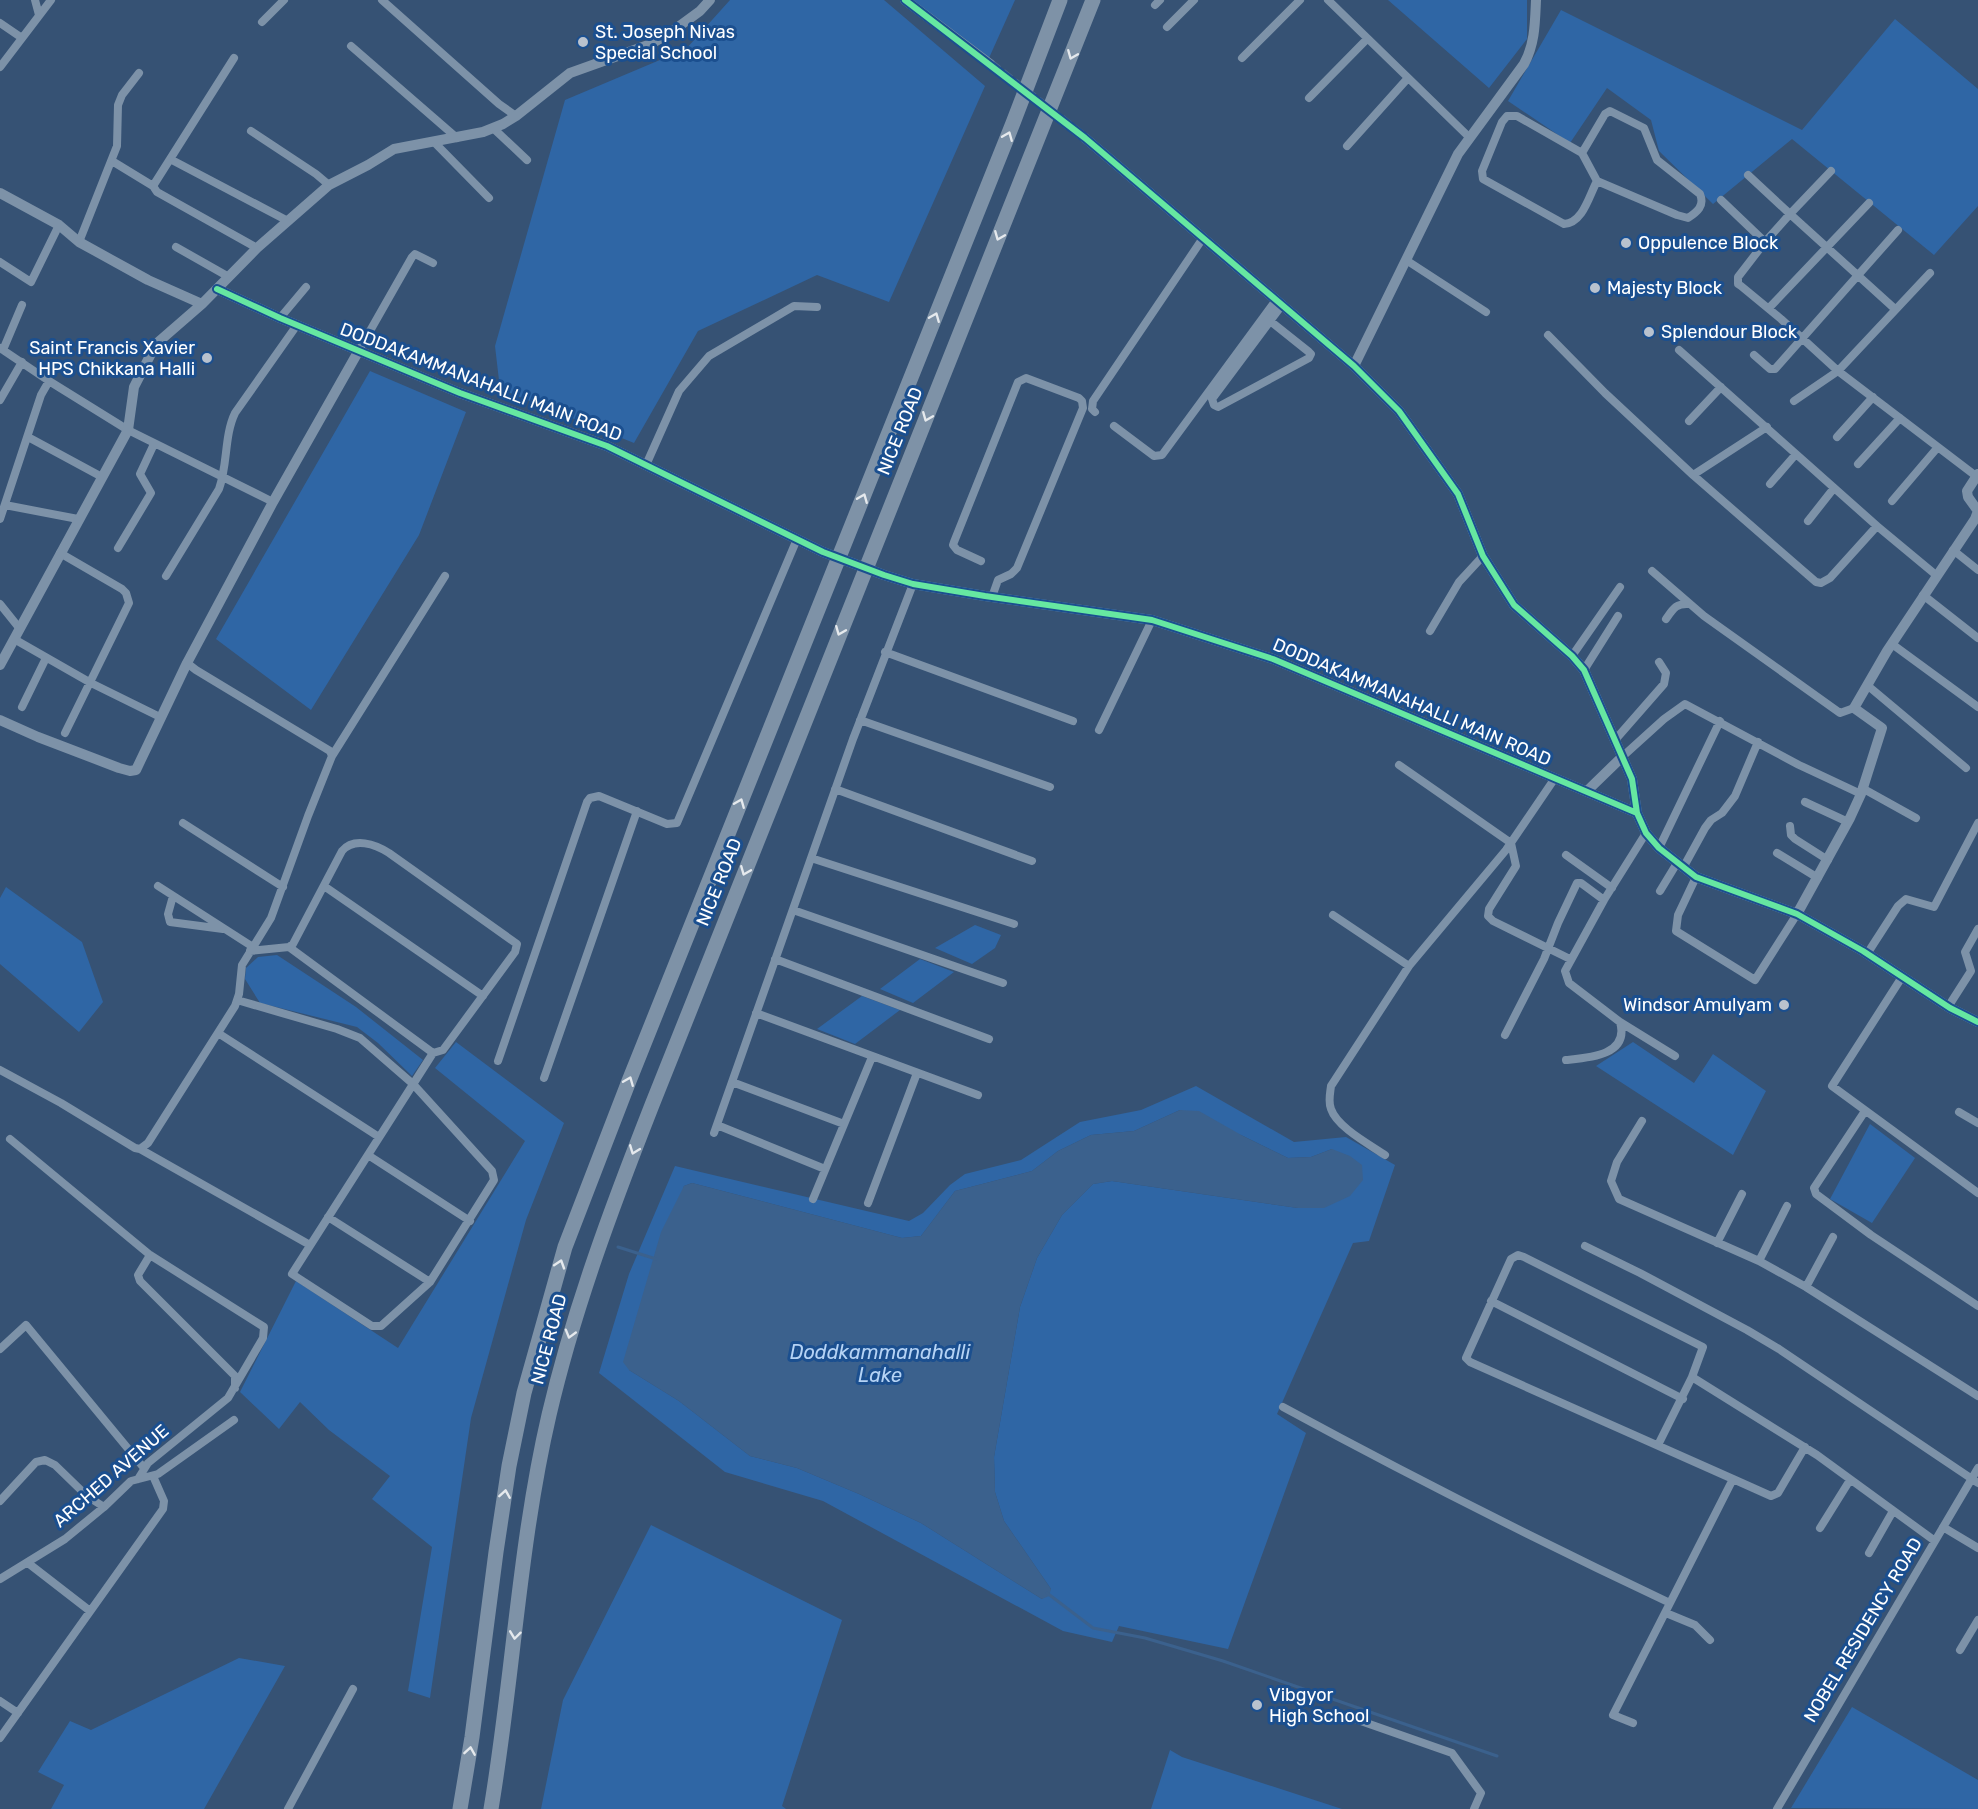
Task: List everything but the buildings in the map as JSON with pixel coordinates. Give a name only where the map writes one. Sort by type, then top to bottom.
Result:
[{"type":"highway","name":"NICE ROAD","points":[[460,1809],[509,1467],[524,1393],[565,1246],[1009,134],[1060,0]]},
{"type":"highway","name":"NICE ROAD","points":[[490,1809],[540,1458],[570,1333],[596,1251],[1093,0]]},
{"type":"street","points":[[35,0],[39,15]]},
{"type":"street","points":[[0,67],[51,0]]},
{"type":"street","points":[[262,22],[284,0]]},
{"type":"street","points":[[382,0],[499,104],[516,116]]},
{"type":"street","points":[[0,665],[128,430],[134,387],[156,344],[202,304],[257,248],[329,185],[368,165],[394,148],[457,138],[493,128],[516,116],[570,73],[651,44],[700,11],[710,0]]},
{"type":"street","points":[[905,0],[990,64]]},
{"type":"street","points":[[1167,27],[1194,0]]},
{"type":"street","points":[[1242,58],[1300,0]]},
{"type":"street","points":[[1328,0],[1470,138]]},
{"type":"street","points":[[1354,366],[1453,163],[1531,51],[1536,0]]},
{"type":"street","points":[[0,23],[22,38]]},
{"type":"street","points":[[1309,98],[1367,39]]},
{"type":"street","points":[[351,46],[457,138]]},
{"type":"street","points":[[153,186],[234,58]]},
{"type":"street","points":[[79,242],[117,146],[118,105],[122,95],[139,73]]},
{"type":"street","points":[[1347,146],[1408,78]]},
{"type":"street","points":[[1491,109],[1504,119]]},
{"type":"street","points":[[1504,119],[1516,116],[1582,153],[1597,181],[1688,218],[1701,207],[1700,194],[1657,160],[1644,128],[1610,111],[1605,114],[1582,153]]},
{"type":"street","points":[[1504,119],[1482,171],[1483,179],[1564,224],[1578,219],[1597,181]]},
{"type":"street","points":[[493,128],[527,160]]},
{"type":"street","points":[[251,130],[329,185]]},
{"type":"street","points":[[1085,138],[1354,366],[1399,411],[1458,494],[1483,556],[1514,604],[1572,656],[1584,670],[1632,779],[1637,813],[1646,833],[1659,848],[1696,877],[1797,914],[1867,954],[1948,1007],[1978,1022]]},
{"type":"street","points":[[434,142],[489,198]]},
{"type":"street","points":[[170,159],[288,221]]},
{"type":"street","points":[[112,161],[153,186],[157,192],[257,248]]},
{"type":"street","points":[[1652,572],[1689,604],[1765,662],[1840,714],[1854,708],[1923,595],[1975,519],[1978,511],[1968,497],[1967,490],[1977,475],[1838,371],[1737,280],[1765,242],[1831,171]]},
{"type":"street","points":[[1749,175],[1895,309]]},
{"type":"street","points":[[1,195],[59,225],[79,242],[148,280],[202,304]]},
{"type":"street","points":[[1721,200],[1765,242]]},
{"type":"street","points":[[1769,308],[1869,203]]},
{"type":"street","points":[[0,262],[31,282],[59,225]]},
{"type":"street","points":[[1755,355],[1770,369],[1775,369],[1898,230]]},
{"type":"street","points":[[1095,412],[1092,409],[1093,401],[1203,238]]},
{"type":"street","points":[[176,247],[229,277]]},
{"type":"street","points":[[0,720],[38,737],[130,771],[136,770],[187,663],[273,502],[412,257],[415,254],[433,263]]},
{"type":"street","points":[[1406,260],[1486,312]]},
{"type":"street","points":[[1794,401],[1838,371],[1929,273]]},
{"type":"street","points":[[280,318],[306,287]]},
{"type":"street","name":"DODDAKAMMANAHALLI MAIN ROAD","points":[[217,289],[358,352],[460,393],[607,446],[823,552],[884,576],[913,584],[992,597],[1152,620],[1273,659],[1637,813]]},
{"type":"street","points":[[1270,321],[1309,352],[1311,354],[1309,358],[1218,407],[1214,405],[1212,399],[1270,321],[1279,303]]},
{"type":"street","points":[[1114,426],[1154,456],[1162,455],[1279,303]]},
{"type":"street","points":[[22,305],[2,349],[128,430],[273,502]]},
{"type":"street","points":[[646,465],[679,391],[709,356],[794,306],[817,307]]},
{"type":"street","points":[[166,576],[219,489],[232,419],[297,325]]},
{"type":"street","points":[[1548,335],[1605,393],[1693,475],[1816,582],[1821,583],[1830,578],[1877,526]]},
{"type":"street","points":[[1679,350],[1877,526],[1936,575]]},
{"type":"street","points":[[0,400],[22,362]]},
{"type":"street","points":[[981,561],[957,550],[953,545],[1018,382],[1026,378],[1079,398],[1082,400],[1083,408],[1017,568],[1011,574],[998,580],[992,597]]},
{"type":"street","points":[[0,519],[41,395],[49,381]]},
{"type":"street","points":[[1689,421],[1721,387]]},
{"type":"street","points":[[1837,437],[1873,397]]},
{"type":"street","points":[[1858,464],[1900,418]]},
{"type":"street","points":[[1693,475],[1767,427]]},
{"type":"street","points":[[28,437],[102,477]]},
{"type":"street","points":[[118,548],[151,494],[140,474],[154,444]]},
{"type":"street","points":[[1892,501],[1938,447]]},
{"type":"street","points":[[1770,484],[1796,454]]},
{"type":"street","points":[[1808,521],[1834,488]]},
{"type":"street","points":[[5,505],[78,519]]},
{"type":"street","points":[[498,1061],[587,802],[590,798],[599,796],[672,825],[680,818],[797,539]]},
{"type":"street","points":[[1953,550],[1978,570]]},
{"type":"street","points":[[60,554],[122,589],[128,598],[128,608],[65,733]]},
{"type":"street","points":[[1430,631],[1460,582],[1483,556]]},
{"type":"street","points":[[140,1149],[148,1143],[237,1000],[240,972],[268,926],[332,756],[445,576]]},
{"type":"street","points":[[825,1169],[715,1129],[860,720],[913,584]]},
{"type":"street","points":[[1572,656],[1620,587]]},
{"type":"street","points":[[1923,595],[1978,638]]},
{"type":"street","points":[[1666,619],[1680,603],[1689,604]]},
{"type":"street","points":[[0,604],[20,628]]},
{"type":"street","points":[[1584,670],[1618,616]]},
{"type":"street","points":[[1100,730],[1152,620]]},
{"type":"street","points":[[14,639],[91,683],[160,717]]},
{"type":"street","points":[[1892,644],[1978,707]]},
{"type":"street","points":[[885,652],[1073,721]]},
{"type":"street","points":[[22,707],[46,658]]},
{"type":"street","points":[[1615,740],[1664,684],[1666,673],[1659,662]]},
{"type":"street","points":[[187,663],[330,751],[332,756]]},
{"type":"street","points":[[1867,685],[1966,768]]},
{"type":"street","points":[[1587,791],[1664,718],[1685,704],[1799,765],[1862,791],[1916,818]]},
{"type":"street","points":[[1696,877],[1678,915],[1676,931],[1755,980],[1818,878],[1862,791],[1882,728],[1854,708]]},
{"type":"street","points":[[860,720],[1050,787]]},
{"type":"street","points":[[1659,848],[1720,721]]},
{"type":"street","points":[[1660,891],[1711,820],[1722,813],[1735,796],[1758,742]]},
{"type":"street","points":[[1399,765],[1510,843],[1516,866],[1489,909],[1488,916],[1493,921],[1570,958]]},
{"type":"street","points":[[1385,1155],[1337,1120],[1330,1108],[1331,1086],[1409,966],[1510,843],[1555,778]]},
{"type":"street","points":[[835,789],[1032,861]]},
{"type":"street","points":[[1805,802],[1848,822]]},
{"type":"street","points":[[544,1078],[637,811]]},
{"type":"street","points":[[183,823],[283,887]]},
{"type":"street","points":[[1867,954],[1898,906],[1906,898],[1934,907],[1978,823]]},
{"type":"street","points":[[1790,826],[1791,835],[1828,860]]},
{"type":"street","points":[[1646,833],[1604,900],[1570,958],[1565,971],[1569,983],[1620,1022],[1675,1056]]},
{"type":"street","points":[[158,886],[226,929],[252,949],[289,947],[297,940],[346,847],[362,843],[374,845],[389,853],[517,944],[515,952],[443,1050],[433,1053],[413,1084],[379,1137],[368,1155],[310,1245],[292,1274],[372,1326],[381,1326],[430,1282],[494,1180],[492,1171],[413,1084],[360,1038],[337,1029],[237,1000]]},
{"type":"street","points":[[1777,853],[1818,878]]},
{"type":"street","points":[[1566,855],[1612,888]]},
{"type":"street","points":[[811,858],[1014,924]]},
{"type":"street","points":[[1505,1035],[1549,949],[1558,923],[1577,883],[1581,883],[1604,900]]},
{"type":"street","points":[[324,886],[483,996]]},
{"type":"street","points":[[173,896],[168,914],[170,921],[226,929]]},
{"type":"street","points":[[793,910],[1003,983]]},
{"type":"street","points":[[1333,915],[1409,966]]},
{"type":"street","points":[[1948,1007],[1971,971],[1965,952],[1978,929]]},
{"type":"street","points":[[289,947],[433,1053]]},
{"type":"street","points":[[775,959],[989,1039]]},
{"type":"street","points":[[1902,977],[1832,1086],[1978,1192]]},
{"type":"street","points":[[756,1013],[978,1095]]},
{"type":"street","points":[[1566,1060],[1598,1056],[1608,1052],[1616,1046],[1620,1037],[1622,1030],[1620,1022]]},
{"type":"street","points":[[218,1033],[379,1137]]},
{"type":"street","points":[[813,1199],[872,1057]]},
{"type":"street","points":[[0,1070],[310,1245]]},
{"type":"street","points":[[868,1203],[917,1073]]},
{"type":"street","points":[[732,1082],[844,1124]]},
{"type":"street","points":[[1865,1111],[1814,1188],[1816,1194],[1871,1235],[1978,1306]]},
{"type":"street","points":[[1959,1112],[1978,1123]]},
{"type":"street","points":[[1642,1121],[1617,1162],[1611,1181],[1618,1199],[1759,1261],[1806,1287],[1978,1396]]},
{"type":"street","points":[[10,1139],[150,1255],[138,1275],[140,1281],[235,1376],[235,1388]]},
{"type":"street","points":[[368,1155],[470,1221]]},
{"type":"street","points":[[1717,1243],[1742,1194]]},
{"type":"street","points":[[1759,1261],[1787,1206]]},
{"type":"street","points":[[328,1217],[430,1282]]},
{"type":"street","points":[[1806,1287],[1833,1237]]},
{"type":"street","points":[[1585,1246],[1640,1273],[1779,1349],[1975,1481]]},
{"type":"street","name":"ARCHED AVENUE","points":[[0,1579],[65,1539],[131,1481],[138,1479],[144,1468],[228,1398],[263,1338],[264,1327],[260,1322],[150,1255]]},
{"type":"street","points":[[1658,1445],[1683,1399],[1703,1347],[1524,1257],[1518,1255],[1511,1259],[1466,1353],[1466,1358],[1470,1362],[1772,1496],[1778,1493],[1804,1447]]},
{"type":"street","points":[[1491,1301],[1683,1399]]},
{"type":"street","points":[[0,1349],[26,1325],[144,1468]]},
{"type":"street","points":[[1692,1377],[1804,1447],[1935,1541]]},
{"type":"street","points":[[1283,1407],[1588,1564],[1670,1603]]},
{"type":"street","points":[[138,1479],[153,1476],[234,1420]]},
{"type":"street","points":[[0,1501],[36,1462],[45,1460],[55,1465],[87,1496],[104,1507]]},
{"type":"street","name":"NOBEL RESIDENCY ROAD","points":[[1777,1809],[1943,1527],[1975,1481],[1978,1468]]},
{"type":"street","points":[[0,1738],[163,1509],[164,1501],[153,1476]]},
{"type":"street","points":[[1633,1723],[1613,1715],[1733,1479]]},
{"type":"street","points":[[1820,1528],[1851,1480]]},
{"type":"street","points":[[1869,1553],[1893,1510]]},
{"type":"street","points":[[1943,1527],[1978,1548]]},
{"type":"street","points":[[28,1563],[90,1611]]},
{"type":"street","points":[[1666,1612],[1695,1625],[1710,1640]]},
{"type":"street","points":[[1960,1650],[1978,1620]]},
{"type":"street","points":[[288,1809],[353,1689]]},
{"type":"street","points":[[0,1701],[18,1713]]},
{"type":"street","points":[[1355,1719],[1452,1753],[1480,1793],[1474,1809]]},
{"type":"shaded area","points":[[730,0],[884,0],[985,86],[889,302],[817,275],[698,331],[634,443],[500,389],[495,346],[565,100],[686,49]]},
{"type":"shaded area","points":[[911,0],[1015,0],[989,58]]},
{"type":"shaded area","points":[[1388,0],[1527,0],[1527,39],[1489,88]]},
{"type":"shaded area","points":[[1561,10],[1802,130],[1895,19],[1978,89],[1978,206],[1934,255],[1792,139],[1713,204],[1659,151],[1651,120],[1607,88],[1570,143],[1508,101]]},
{"type":"shaded area","points":[[370,371],[466,412],[419,535],[311,710],[216,639]]},
{"type":"shaded area","points":[[6,887],[82,942],[103,1002],[79,1032],[0,964],[0,898]]},
{"type":"shaded area","points":[[975,925],[1001,935],[995,948],[972,964],[935,948]]},
{"type":"shaded area","points":[[277,955],[356,1007],[423,1060],[412,1076],[378,1043],[357,1027],[260,1003],[245,979],[246,968],[258,957]]},
{"type":"shaded area","points":[[920,959],[954,972],[913,1003],[880,989]]},
{"type":"shaded area","points":[[862,996],[900,1010],[855,1044],[817,1029]]},
{"type":"shaded area","points":[[456,1042],[564,1123],[526,1220],[471,1418],[430,1698],[408,1691],[432,1547],[372,1499],[390,1476],[329,1430],[300,1402],[279,1429],[240,1392],[296,1281],[398,1348],[525,1141],[435,1068]]},
{"type":"shaded area","points":[[1633,1042],[1694,1083],[1713,1054],[1766,1091],[1733,1155],[1596,1066]]},
{"type":"shaded area","points":[[1196,1086],[1294,1142],[1346,1137],[1395,1165],[1369,1241],[1353,1243],[1277,1414],[1306,1433],[1228,1649],[1119,1626],[1112,1642],[1063,1631],[823,1501],[725,1472],[599,1373],[629,1274],[675,1166],[909,1221],[923,1213],[950,1185],[965,1174],[1021,1160],[1080,1122],[1141,1110]],"holes":[[[1180,1110],[1243,1136],[1288,1158],[1311,1157],[1332,1149],[1324,1208],[1298,1208],[1112,1181],[1093,1184],[1062,1215],[1037,1258],[1020,1307],[994,1457],[995,1492],[1004,1521],[1051,1589],[1042,1599],[921,1523],[797,1468],[750,1456],[679,1401],[629,1370],[684,1186],[692,1183],[902,1238],[921,1236],[955,1191],[1032,1171],[1058,1151],[1091,1135],[1134,1131]]]},
{"type":"shaded area","points":[[1870,1124],[1915,1158],[1872,1223],[1830,1199]]},
{"type":"shaded area","points":[[651,1525],[842,1620],[782,1806],[786,1809],[541,1809],[563,1700]]},
{"type":"shaded area","points":[[239,1658],[285,1666],[204,1809],[51,1809],[64,1785],[38,1772],[70,1721],[91,1730]]},
{"type":"shaded area","points":[[1852,1707],[1978,1780],[1978,1809],[1791,1808]]},
{"type":"shaded area","points":[[1170,1750],[1182,1757],[1342,1809],[1151,1809]]},
{"type":"water","name":"Doddkammanahalli Lake","points":[[1180,1110],[1199,1111],[1288,1158],[1311,1157],[1332,1149],[1350,1156],[1362,1165],[1363,1180],[1350,1196],[1324,1208],[1298,1208],[1112,1181],[1093,1184],[1062,1215],[1037,1258],[1020,1307],[994,1457],[995,1492],[1004,1521],[1051,1589],[1049,1596],[1042,1599],[921,1523],[797,1468],[750,1456],[679,1401],[629,1370],[623,1362],[661,1232],[684,1186],[692,1183],[902,1238],[921,1236],[955,1191],[1032,1171],[1058,1151],[1091,1135],[1134,1131]]},
{"type":"waterway","points":[[618,1247],[656,1259]]},
{"type":"waterway","points":[[1047,1593],[1093,1628],[1145,1638],[1223,1661],[1497,1756]]},
{"type":"tunnel","points":[[990,64],[1085,138]]},
{"type":"cycle path","points":[[905,0],[1085,138],[1354,366],[1399,411],[1458,494],[1483,556],[1514,605],[1572,656],[1584,670],[1632,779],[1637,813],[1646,833],[1659,848],[1696,877],[1797,914],[1863,951],[1950,1008],[1978,1022]]},
{"type":"cycle path","points":[[217,289],[280,318],[460,393],[607,446],[823,552],[884,575],[913,584],[1152,620],[1273,659],[1637,813]]},
{"type":"place","name":"St. Joseph Nivas Special School","points":[[583,42]]},
{"type":"place","name":"Oppulence Block","points":[[1626,243]]},
{"type":"place","name":"Majesty Block","points":[[1595,288]]},
{"type":"place","name":"Splendour Block","points":[[1649,332]]},
{"type":"place","name":"Saint Francis Xavier HPS Chikkana Halli","points":[[207,358]]},
{"type":"place","name":"Windsor Amulyam","points":[[1784,1005]]},
{"type":"place","name":"Vibgyor High School","points":[[1257,1705]]}]
